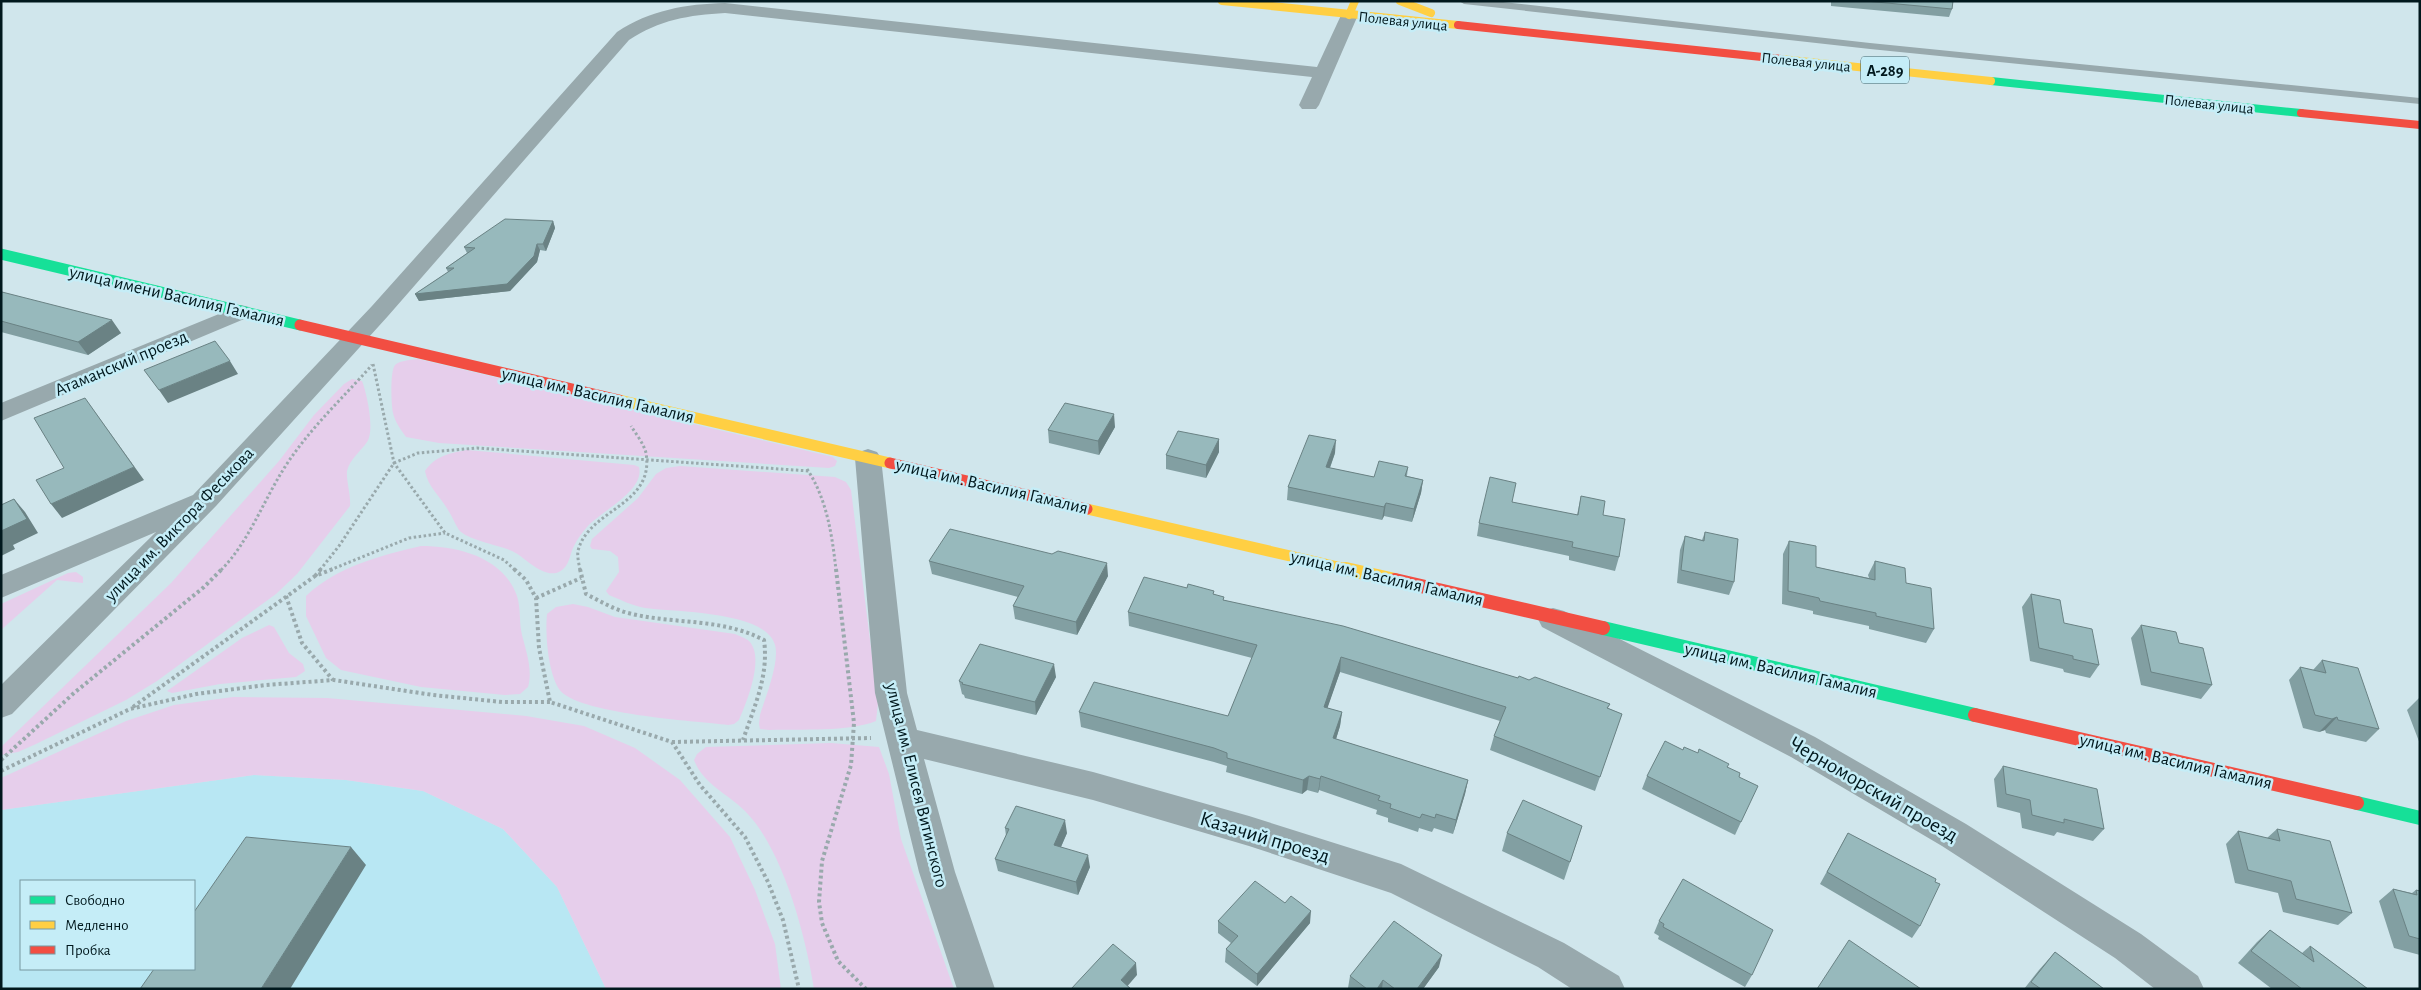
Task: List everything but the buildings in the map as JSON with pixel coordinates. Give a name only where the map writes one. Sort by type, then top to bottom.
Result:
[{"type":"main road","name":"Полевая улица","points":[[1222,1],[1431,13],[2420,113]]},
{"type":"main road","name":"Полевая улица","points":[[1321,1],[1352,7],[2420,125]]},
{"type":"main road","name":"А-289","points":[[1400,1],[1431,13]]},
{"type":"main road","name":"улица имени Василия Гамалия","points":[[1,254],[361,340]]},
{"type":"main road","name":"улица им. Василия Гамалия","points":[[361,340],[2420,818]]},
{"type":"street","points":[[1309,105],[1352,7]]},
{"type":"street","name":"улица им. Виктора Феськова","points":[[1,705],[361,340],[623,36],[638,24],[661,15],[692,9],[725,8],[1322,74]]},
{"type":"street","name":"Атаманский проезд","points":[[1,413],[241,312]]},
{"type":"street","name":"улица им. Елисея Витинского","points":[[868,458],[892,693],[937,872],[976,989]]},
{"type":"street","points":[[1,587],[206,499]]},
{"type":"street","name":"Черноморский проезд","points":[[1547,615],[1803,747],[1945,830],[2128,946],[2186,989]]},
{"type":"street","name":"Казачий проезд","points":[[903,740],[1093,786],[1249,832],[1401,880],[1551,955],[1606,989]]},
{"type":"lane","points":[[1464,1],[1870,46],[2420,102]]},
{"type":"path","points":[[361,340],[372,364],[394,462],[444,533],[504,560],[526,580],[536,598],[539,648],[550,702]]},
{"type":"path","points":[[372,364],[382,367]]},
{"type":"path","points":[[1,760],[74,693],[204,587],[226,565],[242,542],[284,468],[305,440],[372,364]]},
{"type":"path","points":[[638,423],[628,421],[646,452],[646,471],[639,488],[624,504],[605,516],[589,532],[578,551],[581,578],[586,594],[629,613],[724,625],[748,630],[764,640],[767,652],[764,677],[743,740]]},
{"type":"path","points":[[315,576],[339,546],[394,462],[418,453],[477,448],[817,471]]},
{"type":"path","points":[[803,464],[809,471],[818,493],[832,536],[854,737],[847,779],[832,820],[820,864],[817,897],[824,932],[840,964],[866,989]]},
{"type":"path","points":[[1,771],[130,709],[315,576],[409,538],[444,533]]},
{"type":"path","points":[[536,598],[581,578]]},
{"type":"path","points":[[286,596],[295,632],[307,654],[334,680]]},
{"type":"path","points":[[130,709],[196,694],[266,685],[334,680],[433,695],[502,702],[550,702],[672,742],[854,737],[903,740]]},
{"type":"path","points":[[672,742],[700,785],[745,837],[750,846],[768,882],[782,920],[798,989]]},
{"type":"shaded area","points":[[418,359],[833,457],[837,461],[835,466],[829,468],[439,443],[406,437],[393,413],[391,395],[392,374],[393,368],[397,363]]},
{"type":"shaded area","points":[[352,379],[362,381],[368,403],[370,429],[367,442],[348,467],[347,479],[350,506],[297,574],[276,594],[157,681],[126,700],[18,752],[1,755],[1,747],[171,583],[279,461],[314,415],[344,384]]},
{"type":"shaded area","points":[[467,450],[634,465],[639,467],[639,476],[629,492],[587,527],[575,543],[567,565],[561,571],[550,573],[538,569],[512,551],[469,537],[459,530],[445,505],[431,487],[425,471],[438,459],[449,454]]},
{"type":"shaded area","points":[[680,466],[835,477],[846,482],[851,490],[878,703],[876,721],[852,727],[810,730],[760,729],[760,715],[771,680],[776,652],[775,645],[768,634],[755,625],[738,619],[697,612],[645,608],[609,595],[606,591],[619,572],[618,557],[610,551],[592,549],[590,546],[592,539],[638,498],[656,474],[666,468]]},
{"type":"shaded area","points":[[421,546],[450,548],[478,556],[501,572],[510,583],[517,596],[521,630],[530,674],[528,687],[520,694],[505,695],[421,687],[341,670],[326,658],[306,616],[306,596],[331,577],[345,570],[375,558]]},
{"type":"shaded area","points":[[76,572],[83,577],[83,583],[57,580],[1,630],[1,604],[68,573]]},
{"type":"shaded area","points":[[573,604],[588,607],[615,617],[735,634],[748,640],[753,648],[755,668],[750,691],[739,720],[734,724],[728,725],[637,715],[588,705],[570,698],[559,689],[552,673],[548,653],[546,622],[547,614],[556,607]]},
{"type":"shaded area","points":[[269,625],[274,627],[289,653],[303,664],[305,671],[296,677],[220,684],[172,693],[167,691],[242,638]]},
{"type":"shaded area","points":[[233,697],[327,698],[526,716],[584,726],[635,748],[680,780],[730,837],[755,890],[775,944],[781,989],[606,989],[557,887],[503,829],[423,791],[346,780],[254,775],[1,810],[1,778],[126,721],[174,705]]},
{"type":"shaded area","points":[[831,743],[879,747],[889,774],[901,839],[954,989],[814,989],[799,920],[791,895],[771,848],[759,827],[745,811],[703,776],[694,760],[697,754],[706,747]]},
{"type":"shaded area","points":[[254,775],[346,780],[423,791],[503,829],[557,887],[606,989],[1,989],[1,810]]},
{"type":"traffic: fast","points":[[1991,81],[2301,113]]},
{"type":"traffic: fast","points":[[1,254],[300,325]]},
{"type":"traffic: fast","points":[[1603,628],[1975,715]]},
{"type":"traffic: fast","points":[[2357,803],[2420,818]]},
{"type":"traffic: slow","points":[[1222,1],[1458,25]]},
{"type":"traffic: slow","points":[[1349,15],[1355,1]]},
{"type":"traffic: slow","points":[[1400,1],[1431,13]]},
{"type":"traffic: slow","points":[[1781,59],[1991,81]]},
{"type":"traffic: slow","points":[[619,400],[890,463]]},
{"type":"traffic: slow","points":[[1087,509],[1395,580]]},
{"type":"traffic: jam","points":[[1458,25],[1781,59]]},
{"type":"traffic: jam","points":[[2301,113],[2420,125]]},
{"type":"traffic: jam","points":[[300,325],[619,400]]},
{"type":"traffic: jam","points":[[890,463],[1087,509]]},
{"type":"traffic: jam","points":[[1395,580],[1603,628]]},
{"type":"traffic: jam","points":[[1975,715],[2357,803]]}]
